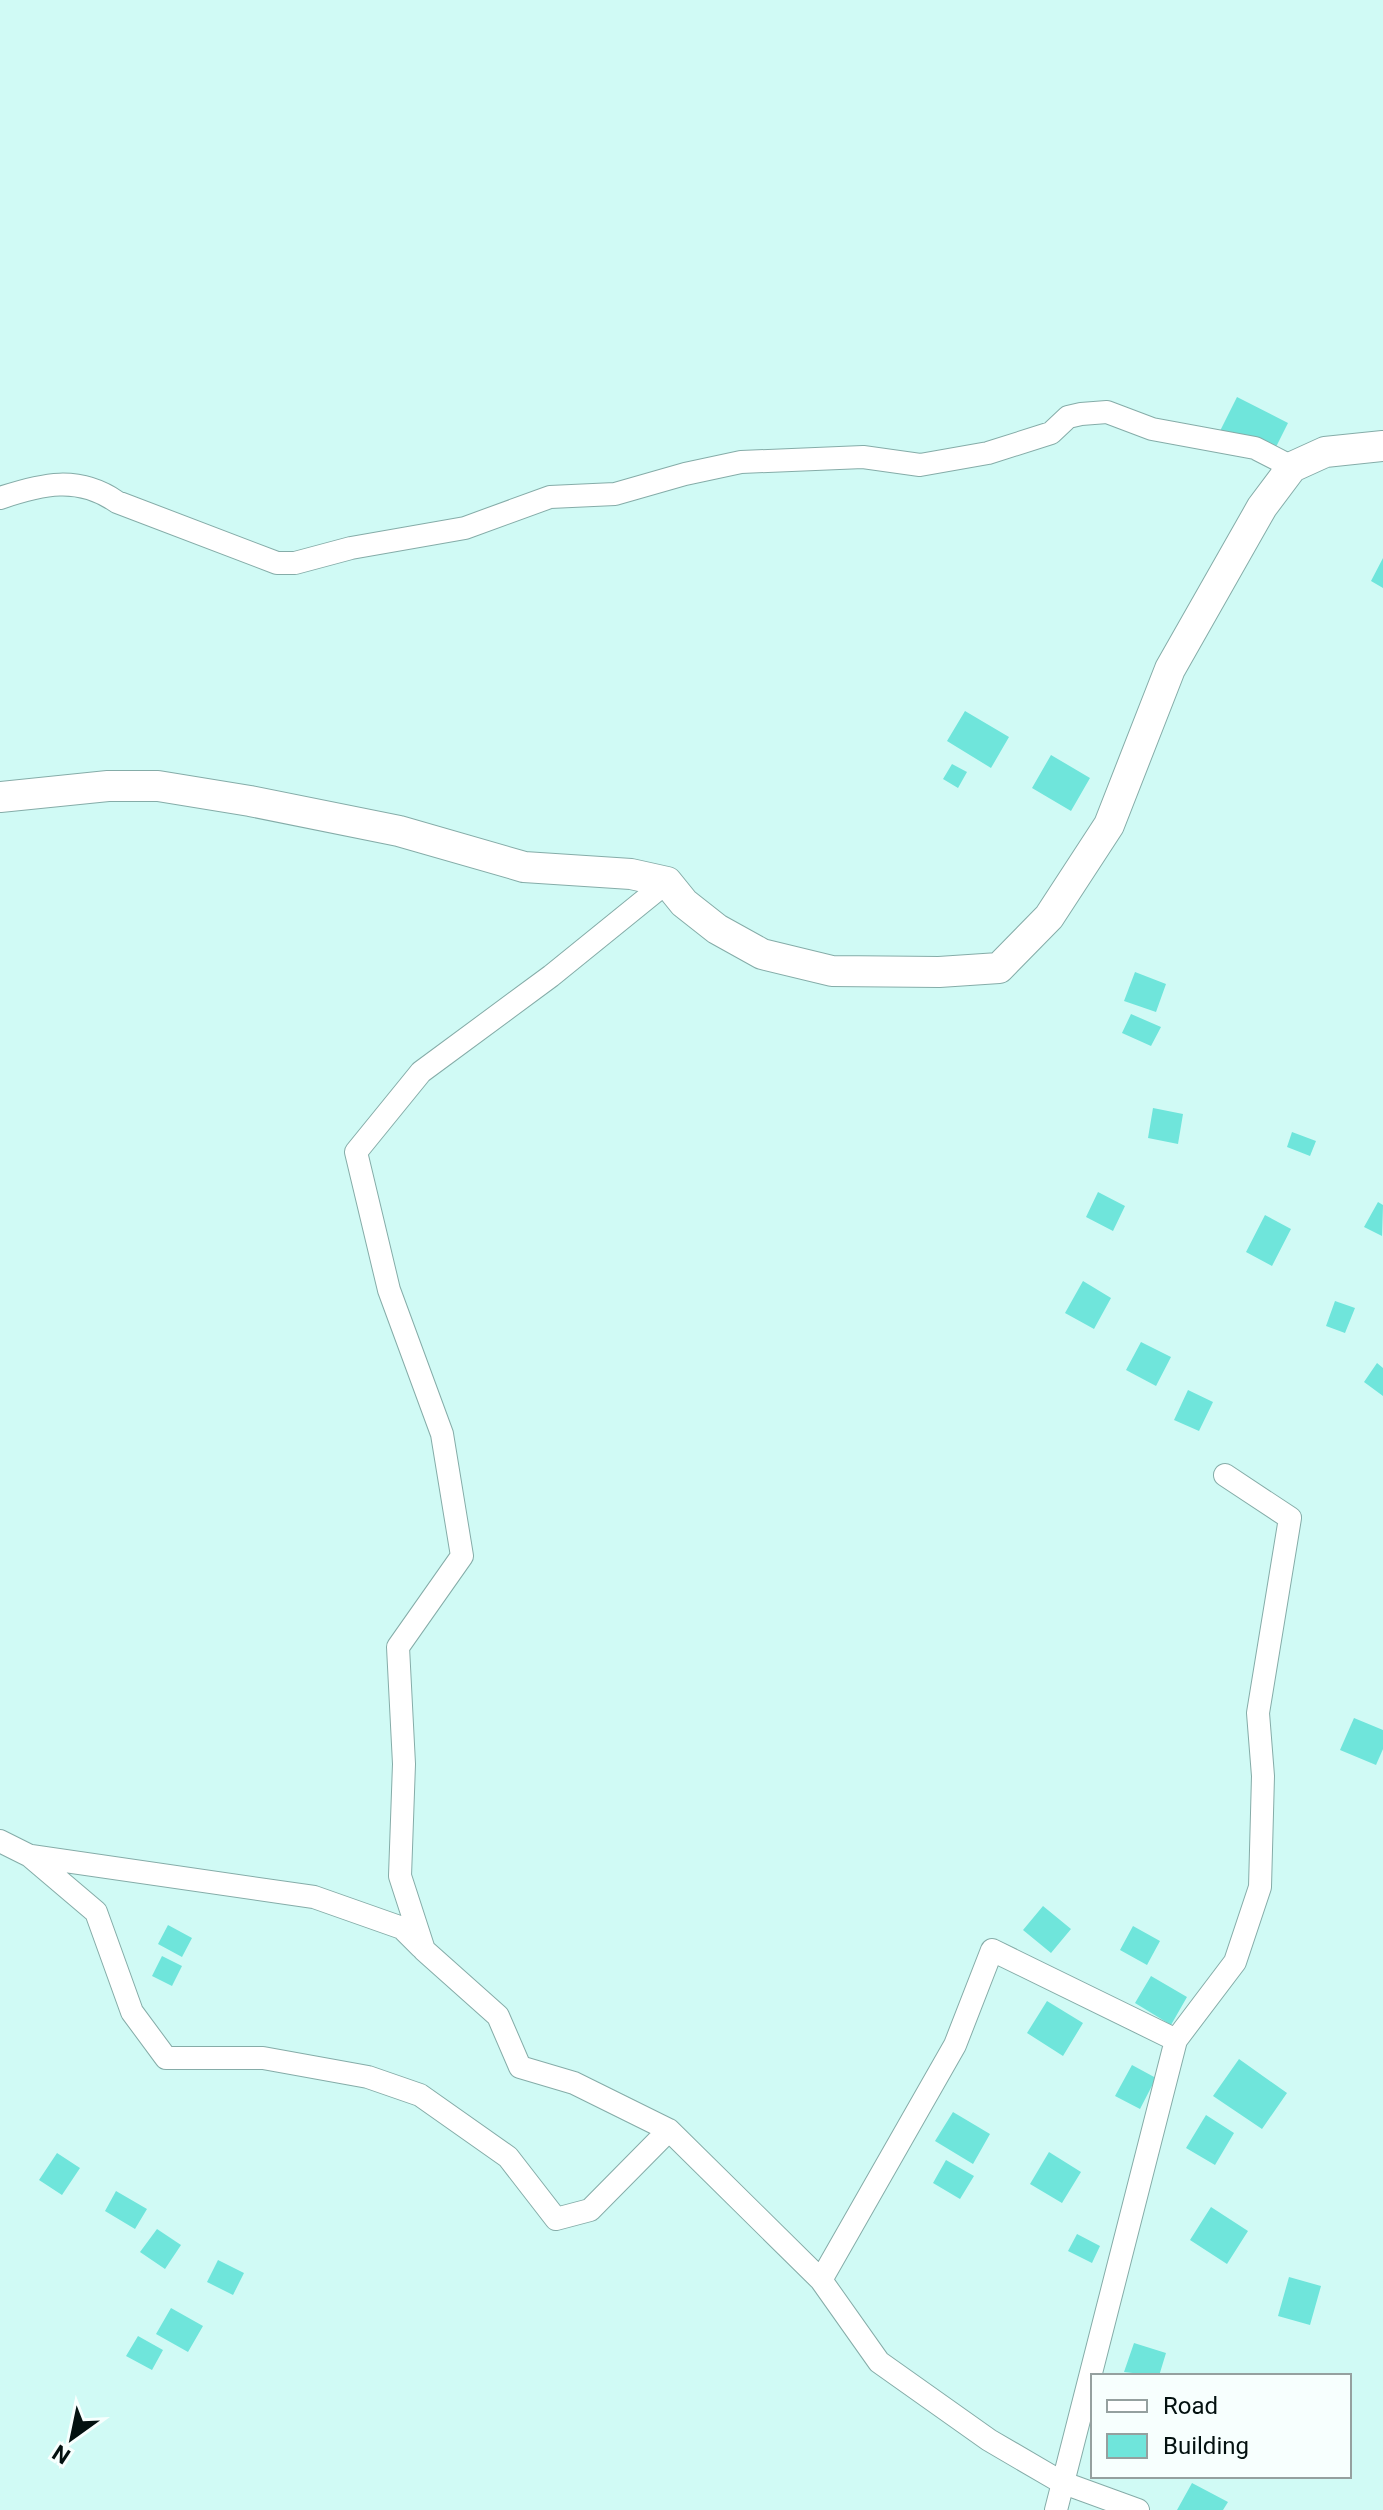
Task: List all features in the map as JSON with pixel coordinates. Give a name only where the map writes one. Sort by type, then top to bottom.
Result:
[{"type":"street","points":[[0,498],[36,486],[96,488],[117,502],[277,563],[295,563],[465,528],[550,497],[615,494],[741,462],[863,457],[920,465],[961,458],[1051,433],[1068,417],[1081,414],[1107,412],[1152,429],[1255,448],[1292,467]]},
{"type":"street","points":[[0,797],[108,786],[158,786],[399,831],[524,867],[631,874],[667,882],[684,903],[717,929],[762,954],[832,971],[939,972],[999,968],[1049,917],[1109,825],[1170,669],[1262,507],[1292,467],[1325,452],[1383,446]]},
{"type":"street","points":[[424,1950],[400,1876],[404,1764],[398,1647],[462,1556],[442,1434],[389,1290],[356,1152],[421,1072],[551,976],[667,882]]},
{"type":"street","points":[[1056,2510],[1176,2040],[1235,1962],[1260,1887],[1263,1776],[1258,1713],[1290,1518],[1225,1475]]},
{"type":"street","points":[[0,1841],[30,1856],[96,1912],[132,2012],[166,2058],[263,2058],[368,2077],[420,2095],[508,2157],[556,2219],[590,2210],[669,2130]]},
{"type":"street","points":[[30,1856],[314,1897],[402,1928],[498,2016],[520,2067],[574,2083],[669,2130],[821,2280],[879,2362],[989,2440],[1061,2482],[1138,2510]]},
{"type":"street","points":[[821,2280],[955,2045],[992,1950],[1176,2040]]},
{"type":"building","points":[[1237,397],[1288,423],[1275,449],[1219,433]]},
{"type":"building","points":[[1383,558],[1383,588],[1371,581]]},
{"type":"building","points":[[965,711],[1009,737],[991,768],[947,741]]},
{"type":"building","points":[[1051,755],[1090,778],[1071,811],[1032,788]]},
{"type":"building","points":[[952,764],[967,772],[958,788],[943,779]]},
{"type":"building","points":[[1135,972],[1166,984],[1156,1012],[1124,1001]]},
{"type":"building","points":[[1131,1014],[1161,1027],[1151,1046],[1122,1033]]},
{"type":"building","points":[[1153,1108],[1183,1114],[1178,1144],[1148,1138]]},
{"type":"building","points":[[1292,1132],[1316,1141],[1310,1156],[1287,1147]]},
{"type":"building","points":[[1098,1192],[1125,1206],[1113,1231],[1086,1217]]},
{"type":"building","points":[[1378,1202],[1383,1205],[1382,1236],[1364,1227]]},
{"type":"building","points":[[1265,1215],[1291,1229],[1272,1266],[1246,1252]]},
{"type":"building","points":[[1083,1281],[1111,1298],[1094,1329],[1065,1313]]},
{"type":"building","points":[[1335,1301],[1355,1308],[1345,1333],[1326,1326]]},
{"type":"building","points":[[1141,1342],[1171,1357],[1156,1386],[1126,1370]]},
{"type":"building","points":[[1377,1363],[1383,1368],[1383,1396],[1364,1382]]},
{"type":"building","points":[[1188,1390],[1213,1402],[1199,1431],[1174,1420]]},
{"type":"building","points":[[1354,1718],[1383,1730],[1383,1749],[1376,1765],[1340,1750]]},
{"type":"building","points":[[1043,1906],[1071,1929],[1051,1953],[1023,1930]]},
{"type":"building","points":[[168,1925],[192,1938],[182,1957],[158,1944]]},
{"type":"building","points":[[1133,1926],[1160,1941],[1147,1965],[1120,1950]]},
{"type":"building","points":[[162,1956],[182,1966],[172,1986],[152,1976]]},
{"type":"building","points":[[1151,1976],[1187,1997],[1171,2025],[1135,2003]]},
{"type":"building","points":[[1047,2001],[1083,2023],[1063,2056],[1027,2033]]},
{"type":"building","points":[[1239,2059],[1287,2093],[1262,2129],[1213,2096]]},
{"type":"building","points":[[1132,2065],[1156,2078],[1140,2109],[1115,2096]]},
{"type":"building","points":[[953,2112],[990,2134],[973,2164],[935,2141]]},
{"type":"building","points":[[1206,2115],[1234,2133],[1215,2165],[1186,2148]]},
{"type":"building","points":[[1049,2152],[1081,2172],[1062,2203],[1030,2184]]},
{"type":"building","points":[[57,2153],[80,2168],[62,2195],[39,2180]]},
{"type":"building","points":[[946,2160],[974,2176],[960,2199],[933,2183]]},
{"type":"building","points":[[116,2191],[147,2209],[135,2229],[105,2211]]},
{"type":"building","points":[[1211,2207],[1248,2231],[1227,2264],[1190,2240]]},
{"type":"building","points":[[157,2229],[181,2245],[165,2269],[140,2252]]},
{"type":"building","points":[[1077,2234],[1100,2246],[1092,2263],[1068,2251]]},
{"type":"building","points":[[218,2260],[244,2273],[233,2295],[207,2282]]},
{"type":"building","points":[[1289,2277],[1321,2286],[1310,2325],[1278,2316]]},
{"type":"building","points":[[171,2308],[203,2326],[188,2352],[156,2334]]},
{"type":"building","points":[[138,2336],[163,2350],[152,2370],[126,2356]]},
{"type":"building","points":[[1134,2343],[1166,2353],[1160,2374],[1124,2372]]},
{"type":"building","points":[[1192,2483],[1228,2502],[1223,2510],[1177,2510]]}]
